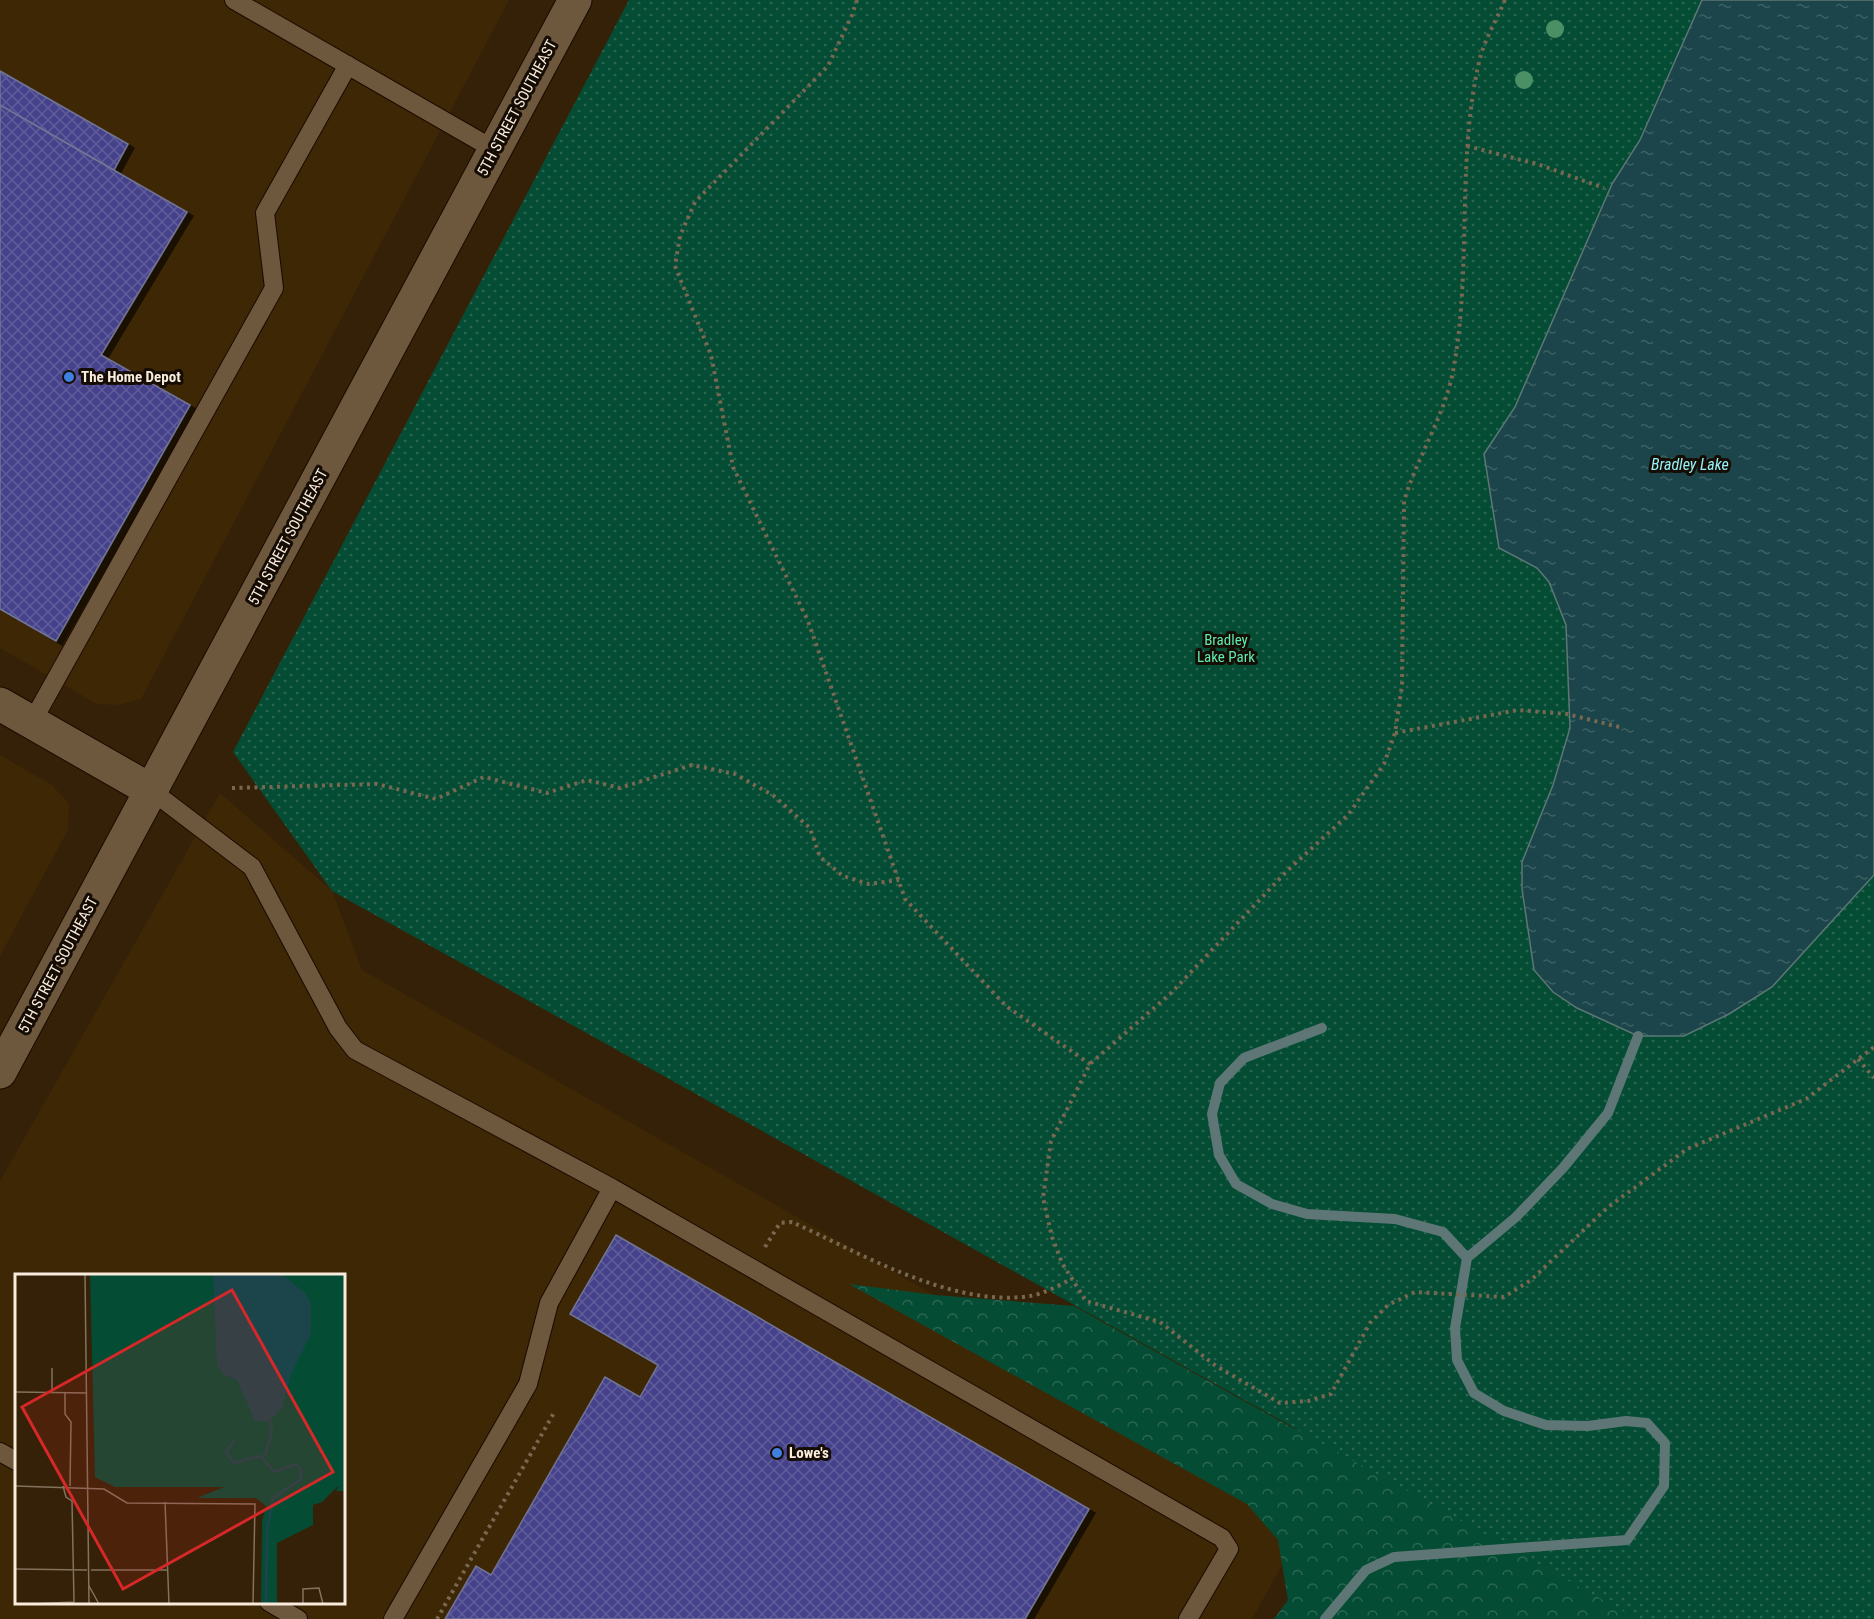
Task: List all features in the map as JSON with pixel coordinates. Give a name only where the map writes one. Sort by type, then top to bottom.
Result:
[{"type":"street","name":"5TH STREET SOUTHEAST","points":[[0,1072],[575,0]]},
{"type":"street","points":[[0,704],[152,791]]},
{"type":"lane","points":[[234,0],[261,7],[348,65],[495,150]]},
{"type":"lane","points":[[32,722],[274,288],[265,213],[348,65]]},
{"type":"lane","points":[[152,791],[252,867],[338,1028],[355,1050],[612,1188],[1222,1538],[1229,1549],[1188,1619]]},
{"type":"lane","points":[[393,1619],[528,1384],[549,1303],[612,1188]]},
{"type":"lane","points":[[0,1452],[15,1460]]},
{"type":"lane","points":[[272,1604],[298,1619]]},
{"type":"path","points":[[857,0],[828,66],[695,202],[680,236],[675,266],[711,355],[733,467],[808,621],[905,899],[1006,1006],[1090,1064]]},
{"type":"path","points":[[1505,0],[1480,57],[1467,146],[1465,272],[1448,396],[1410,481],[1404,501],[1402,686],[1395,733],[1384,764],[1348,814],[1288,870],[1170,994],[1090,1064],[1051,1141],[1043,1198],[1052,1237],[1072,1279],[1086,1301],[1160,1322],[1216,1366],[1280,1403],[1308,1401],[1331,1394],[1370,1323],[1388,1305],[1415,1292],[1504,1297],[1531,1280],[1607,1208],[1687,1149],[1806,1099],[1874,1047]]},
{"type":"path","points":[[1467,146],[1537,164],[1604,188]]},
{"type":"path","points":[[1395,733],[1518,710],[1567,714],[1623,728]]},
{"type":"path","points":[[232,788],[377,784],[436,799],[484,777],[547,793],[587,780],[620,788],[692,765],[735,774],[774,796],[810,828],[820,857],[843,876],[869,884],[899,880]]},
{"type":"path","points":[[1858,1059],[1874,1078]]},
{"type":"path","points":[[752,1269],[780,1223],[792,1222],[922,1281],[949,1290],[1000,1297],[1031,1296],[1072,1279]]},
{"type":"path","points":[[437,1619],[555,1411]]},
{"type":"shaded area","points":[[0,0],[509,0],[141,699],[119,705],[97,704],[0,648]]},
{"type":"shaded area","points":[[0,755],[52,785],[69,803],[68,830],[0,956]]},
{"type":"shaded area","points":[[220,793],[332,891],[362,970],[1313,1510],[1252,1619],[0,1619],[0,1181]]},
{"type":"green space","name":"Bradley Lake Park","points":[[629,0],[1874,0],[1874,1619],[1637,1619],[332,891],[233,752]]},
{"type":"green space","points":[[849,1284],[935,1295],[1074,1306],[1291,1427],[1874,1619],[1274,1619],[1288,1600],[1278,1540],[1247,1504]]},
{"type":"water","name":"Bradley Lake","points":[[1702,0],[1874,0],[1874,875],[1772,987],[1729,1014],[1684,1036],[1638,1036],[1577,1008],[1553,992],[1534,970],[1522,889],[1522,862],[1553,785],[1570,728],[1566,625],[1549,582],[1537,568],[1499,548],[1484,454],[1515,407],[1612,184],[1640,140]]},
{"type":"building","points":[[0,71],[128,144],[114,170],[0,105]]},
{"type":"building","name":"The Home Depot","points":[[0,105],[187,212],[101,355],[190,405],[56,641],[0,609]]},
{"type":"building","name":"Lowe's","points":[[616,1235],[1089,1509],[1025,1619],[445,1619],[476,1566],[491,1575],[605,1377],[640,1397],[658,1365],[570,1314]]},
{"type":"waterway","points":[[1322,1028],[1244,1058],[1220,1083],[1212,1114],[1219,1155],[1236,1184],[1272,1204],[1307,1214],[1395,1219],[1443,1232],[1467,1258],[1455,1328],[1457,1360],[1474,1393],[1504,1411],[1546,1425],[1588,1426],[1626,1421],[1647,1423],[1665,1443],[1664,1486],[1627,1540],[1394,1557],[1366,1570],[1325,1619]]},
{"type":"waterway","points":[[1467,1258],[1516,1217],[1563,1168],[1608,1113],[1638,1036]]},
{"type":"place","name":"The Home Depot","points":[[69,377]]},
{"type":"place","name":"Lowe's","points":[[777,1453]]}]
